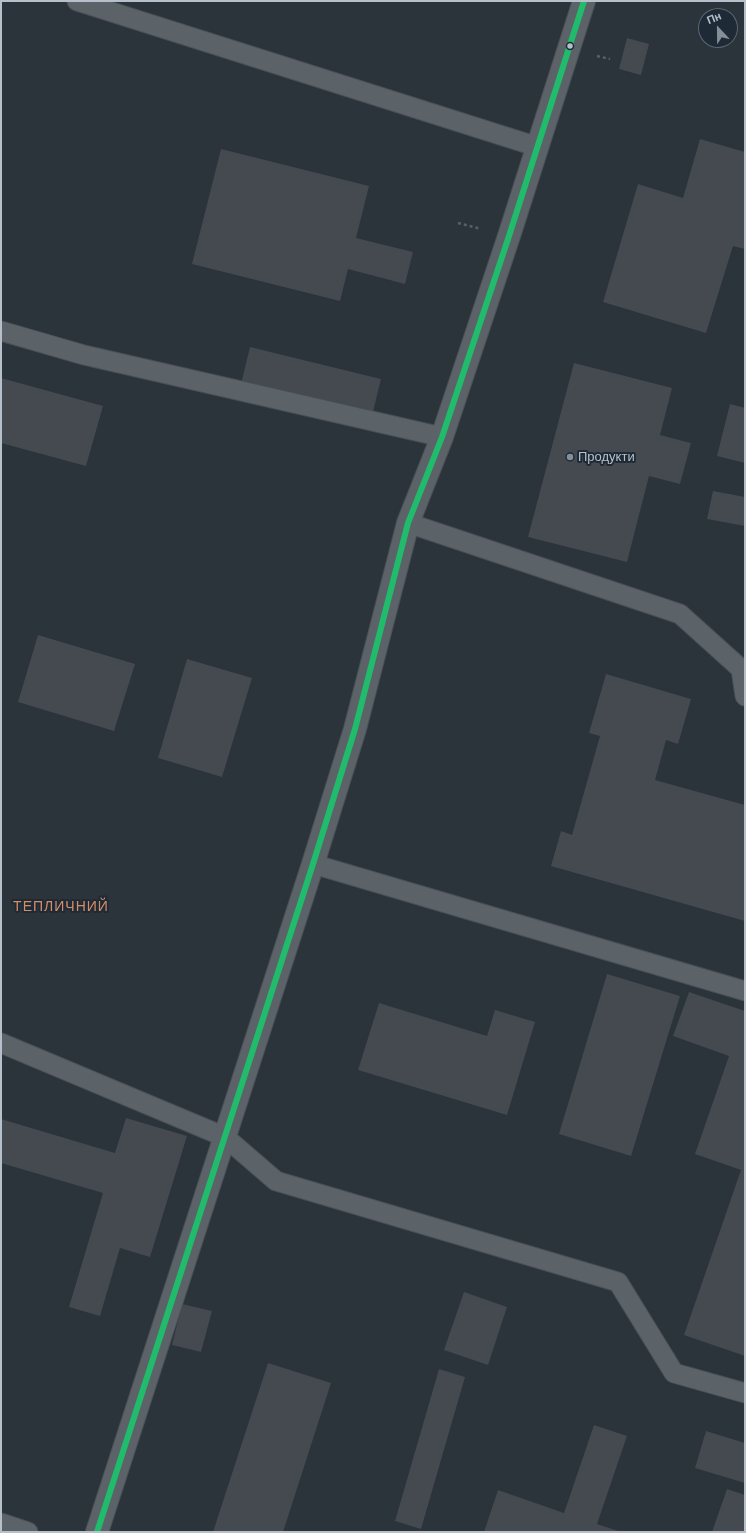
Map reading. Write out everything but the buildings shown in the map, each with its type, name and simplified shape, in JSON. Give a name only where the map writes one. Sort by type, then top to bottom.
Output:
[{"type":"street","points":[[97,1532],[313,864],[355,729],[408,523],[442,437],[538,147],[584,1]]},
{"type":"lane","points":[[77,1],[538,147]]},
{"type":"lane","points":[[1,331],[84,355],[442,437]]},
{"type":"lane","points":[[408,523],[680,614],[741,669],[745,696]]},
{"type":"lane","points":[[313,864],[745,991]]},
{"type":"lane","points":[[1,1043],[225,1137],[276,1181],[618,1282],[674,1373],[745,1393]]},
{"type":"lane","points":[[1,1523],[28,1532]]},
{"type":"transit line","points":[[97,1532],[313,864],[355,729],[408,523],[442,437],[509,236],[584,1]]},
{"type":"place","name":"Продукти","points":[[570,457]]},
{"type":"district","name":"ТЕПЛИЧНИЙ","points":[[61,906]]}]
